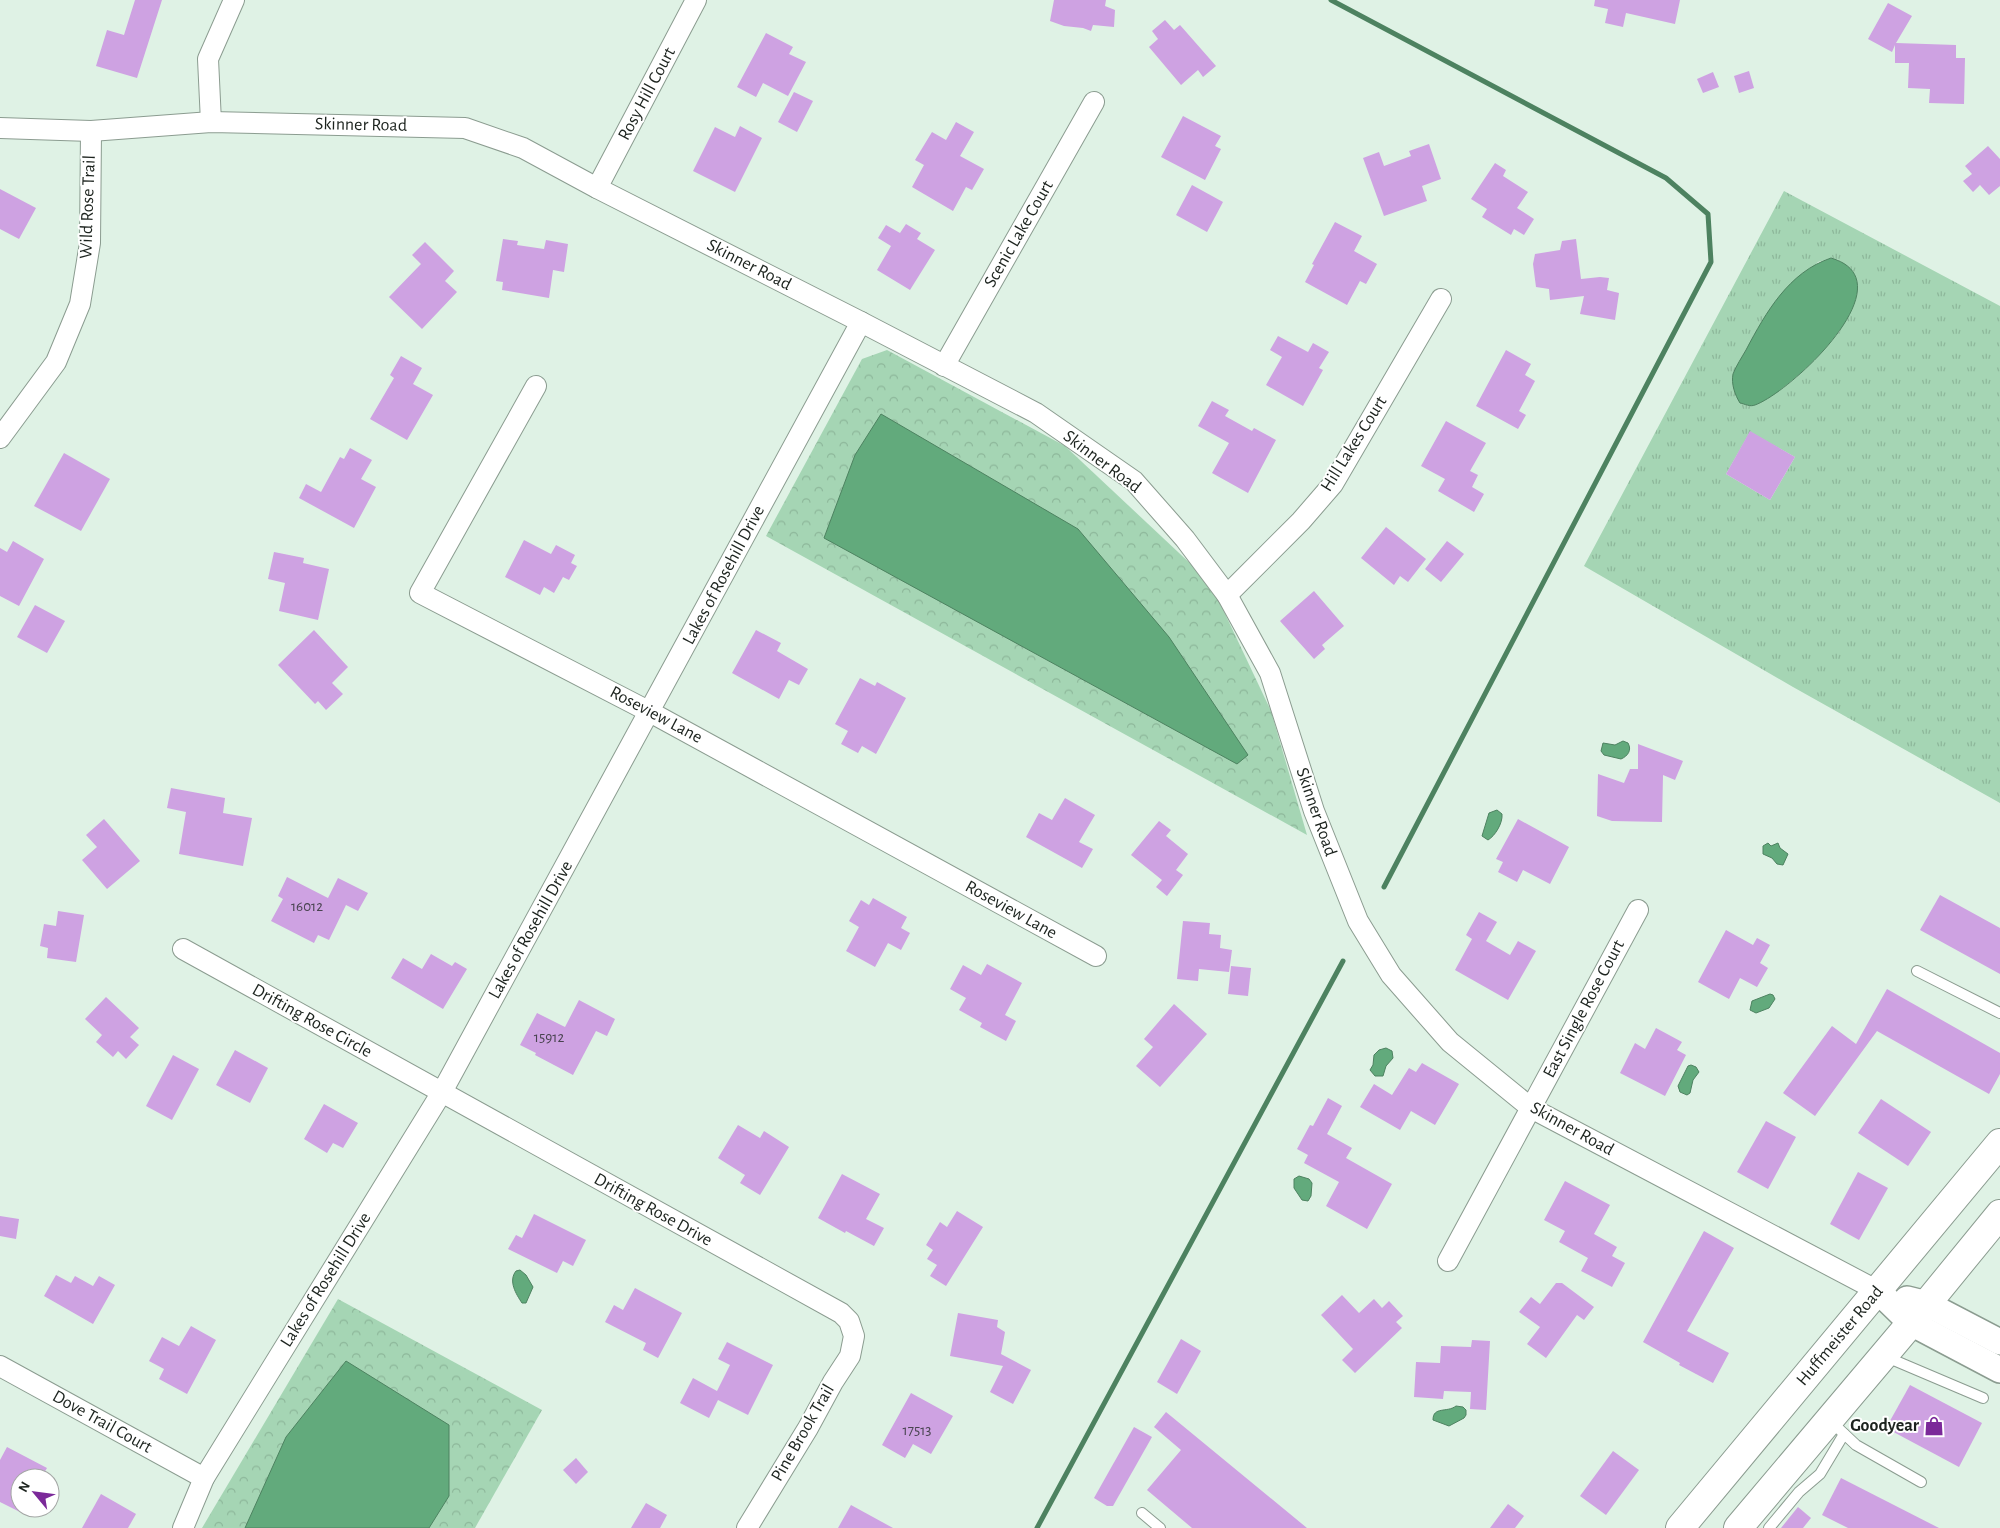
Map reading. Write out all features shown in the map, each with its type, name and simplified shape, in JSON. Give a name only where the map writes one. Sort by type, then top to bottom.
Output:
[{"type":"main road","name":"Huffmeister Road","points":[[1680,1528],[2000,1143]]},
{"type":"main road","points":[[1738,1528],[1836,1427],[1883,1356],[2000,1214]]},
{"type":"street","points":[[211,122],[208,59],[234,0]]},
{"type":"street","name":"Rosy Hill Court","points":[[597,188],[696,0]]},
{"type":"street","name":"Scenic Lake Court","points":[[944,366],[1094,102]]},
{"type":"street","name":"Skinner Road","points":[[0,128],[91,131],[211,122],[465,128],[523,148],[597,188],[1036,413],[1134,481],[1185,539],[1227,595],[1270,672],[1314,811],[1358,921],[1391,975],[1450,1042],[1531,1108],[1919,1313],[2000,1370]]},
{"type":"street","name":"Wild Rose Trail","points":[[0,438],[56,362],[80,304],[90,243],[91,131]]},
{"type":"street","name":"Hill Lakes Court","points":[[1227,595],[1301,521],[1333,484],[1441,299]]},
{"type":"street","name":"Lakes of Rosehill Drive","points":[[183,1528],[204,1478],[442,1092],[861,322]]},
{"type":"street","name":"Roseview Lane","points":[[536,386],[420,593],[650,712],[1096,956]]},
{"type":"street","name":"East Single Rose Court","points":[[1448,1260],[1638,910]]},
{"type":"street","name":"Drifting Rose Circle","points":[[183,949],[442,1092]]},
{"type":"street","name":"Drifting Rose Drive","points":[[442,1092],[841,1313],[849,1321],[854,1336]]},
{"type":"street","name":"Skinner Road","points":[[1919,1313],[2000,1342]]},
{"type":"street","name":"Pine Brook Trail","points":[[747,1528],[850,1356],[854,1336]]},
{"type":"street","name":"Dove Trail Court","points":[[0,1366],[204,1478]]},
{"type":"lane","points":[[1917,971],[2000,1013]]},
{"type":"lane","points":[[1883,1356],[1983,1398]]},
{"type":"lane","points":[[1769,1528],[1799,1492],[1820,1474],[1836,1427],[1856,1445],[1921,1482]]},
{"type":"lane","points":[[1142,1514],[1160,1528]]},
{"type":"green space","points":[[1784,191],[2000,306],[2000,803],[1793,687],[1584,566]],"holes":[[[1831,258],[1839,260],[1840,331],[1801,374],[1780,390],[1753,406],[1733,374],[1765,317],[1818,262]],[[1750,432],[1795,457],[1770,500],[1726,474]]]},
{"type":"green space","points":[[887,350],[1065,446],[1210,582],[1271,711],[1307,835],[766,536],[862,359]]},
{"type":"green space","points":[[338,1299],[542,1410],[475,1528],[202,1528]]},
{"type":"shaded area","points":[[1831,258],[1852,270],[1858,289],[1851,311],[1836,335],[1816,359],[1772,396],[1753,406],[1740,403],[1734,389],[1733,374],[1762,322],[1780,295],[1791,283],[1816,264]]},
{"type":"shaded area","points":[[881,414],[1078,529],[1169,637],[1248,755],[1237,764],[824,538],[855,455]]},
{"type":"shaded area","points":[[1623,741],[1628,743],[1629,750],[1626,756],[1621,759],[1604,755],[1601,751],[1603,743],[1615,745]]},
{"type":"shaded area","points":[[1497,810],[1502,814],[1500,825],[1488,840],[1482,836],[1489,813]]},
{"type":"shaded area","points":[[1768,843],[1771,846],[1778,843],[1780,848],[1788,854],[1783,865],[1777,864],[1772,858],[1763,854],[1763,846]]},
{"type":"shaded area","points":[[1770,994],[1775,999],[1769,1008],[1756,1013],[1750,1010],[1752,1001]]},
{"type":"shaded area","points":[[1386,1048],[1392,1051],[1393,1058],[1386,1066],[1383,1076],[1375,1076],[1370,1070],[1373,1065],[1374,1055],[1379,1050]]},
{"type":"shaded area","points":[[1688,1066],[1696,1067],[1699,1072],[1693,1080],[1690,1093],[1687,1095],[1680,1092],[1678,1086]]},
{"type":"shaded area","points":[[1299,1176],[1309,1179],[1312,1183],[1311,1196],[1308,1201],[1302,1200],[1294,1188],[1294,1179]]},
{"type":"shaded area","points":[[520,1270],[526,1275],[533,1287],[526,1303],[522,1303],[515,1292],[513,1283],[516,1271]]},
{"type":"shaded area","points":[[346,1361],[449,1425],[449,1496],[429,1528],[245,1528],[286,1437]]},
{"type":"shaded area","points":[[1456,1406],[1463,1407],[1466,1410],[1464,1418],[1449,1426],[1433,1420],[1435,1413],[1438,1411]]},
{"type":"building","points":[[135,0],[162,0],[137,78],[96,66],[107,30],[124,35]]},
{"type":"building","points":[[1054,0],[1106,0],[1105,6],[1115,10],[1114,27],[1093,25],[1091,31],[1064,26],[1050,21]]},
{"type":"building","points":[[1595,0],[1680,0],[1675,24],[1626,13],[1623,27],[1605,23],[1608,9],[1594,6]]},
{"type":"building","points":[[1888,3],[1912,16],[1896,43],[1956,45],[1956,58],[1965,58],[1964,104],[1929,103],[1930,89],[1908,88],[1909,63],[1895,63],[1895,45],[1892,52],[1868,39]]},
{"type":"building","points":[[1165,20],[1174,30],[1180,25],[1216,66],[1203,77],[1198,70],[1181,85],[1149,47],[1158,39],[1152,31]]},
{"type":"building","points":[[766,33],[793,47],[789,54],[806,62],[788,96],[763,83],[756,97],[737,87]]},
{"type":"building","points":[[1749,71],[1754,88],[1739,93],[1734,76]]},
{"type":"building","points":[[1713,72],[1719,87],[1703,93],[1697,79]]},
{"type":"building","points":[[794,92],[813,101],[797,132],[778,122]]},
{"type":"building","points":[[1183,116],[1221,136],[1215,146],[1221,149],[1205,180],[1161,157]]},
{"type":"building","points":[[956,122],[974,132],[960,156],[984,169],[972,190],[966,187],[953,211],[912,187],[924,165],[915,160],[932,132],[946,140]]},
{"type":"building","points":[[740,126],[762,138],[735,192],[693,171],[715,127],[735,137]]},
{"type":"building","points":[[1429,144],[1441,179],[1422,186],[1427,201],[1384,216],[1363,158],[1379,152],[1384,166],[1411,156],[1409,151]]},
{"type":"building","points":[[1988,146],[2000,159],[2000,186],[1989,195],[1980,185],[1973,192],[1963,181],[1972,174],[1965,166]]},
{"type":"building","points":[[1495,163],[1506,170],[1503,176],[1528,192],[1517,208],[1534,219],[1524,235],[1514,229],[1511,235],[1482,217],[1487,209],[1471,199]]},
{"type":"building","points":[[1192,185],[1223,202],[1207,232],[1176,215]]},
{"type":"building","points":[[0,189],[36,208],[19,239],[0,229]]},
{"type":"building","points":[[1335,222],[1362,236],[1354,251],[1377,264],[1366,284],[1360,281],[1347,305],[1305,282],[1314,265],[1312,264]]},
{"type":"building","points":[[906,224],[921,233],[917,239],[935,250],[910,290],[877,270],[891,246],[878,238],[886,225],[900,233]]},
{"type":"building","points":[[503,239],[518,241],[517,245],[544,249],[546,240],[568,244],[564,272],[553,270],[549,298],[502,290],[503,282],[496,281]]},
{"type":"building","points":[[1576,239],[1581,279],[1609,278],[1607,290],[1619,293],[1615,320],[1580,314],[1584,296],[1550,300],[1549,289],[1536,287],[1533,264],[1535,254],[1560,250],[1562,241]]},
{"type":"building","points":[[425,242],[454,271],[445,281],[457,292],[422,329],[389,297],[421,264],[412,255]]},
{"type":"building","points":[[1278,336],[1308,352],[1313,343],[1329,352],[1319,368],[1323,370],[1303,406],[1266,385],[1282,357],[1270,350]]},
{"type":"building","points":[[1506,350],[1531,364],[1525,375],[1535,381],[1519,411],[1526,415],[1518,429],[1476,406]]},
{"type":"building","points":[[401,356],[422,368],[413,384],[433,395],[407,440],[370,419],[394,378],[390,375]]},
{"type":"building","points":[[1212,401],[1229,410],[1225,416],[1252,431],[1254,428],[1276,440],[1248,493],[1212,473],[1229,443],[1198,426]]},
{"type":"building","points":[[1446,421],[1486,443],[1470,471],[1478,475],[1472,487],[1484,494],[1474,512],[1438,491],[1445,479],[1421,466]]},
{"type":"building","points":[[1750,431],[1795,457],[1770,500],[1726,474]]},
{"type":"building","points":[[350,448],[372,460],[361,479],[376,487],[354,528],[299,498],[306,484],[321,492],[340,457],[344,459]]},
{"type":"building","points":[[64,453],[110,479],[81,531],[34,506]]},
{"type":"building","points":[[1386,527],[1426,559],[1408,582],[1400,576],[1394,585],[1361,558]]},
{"type":"building","points":[[524,540],[551,554],[556,545],[575,555],[571,563],[577,566],[569,580],[563,577],[554,593],[544,587],[540,595],[505,577]]},
{"type":"building","points":[[13,541],[44,559],[19,606],[0,596],[0,548],[7,552]]},
{"type":"building","points":[[1447,541],[1464,554],[1441,582],[1425,569]]},
{"type":"building","points":[[274,552],[304,558],[303,563],[329,569],[318,620],[279,611],[285,583],[268,579]]},
{"type":"building","points":[[1314,591],[1344,626],[1322,645],[1325,649],[1314,659],[1280,621]]},
{"type":"building","points":[[35,605],[65,621],[47,653],[17,637]]},
{"type":"building","points":[[314,630],[348,667],[332,683],[343,694],[326,710],[318,701],[315,704],[278,665]]},
{"type":"building","points":[[756,630],[781,643],[777,651],[808,669],[799,685],[789,680],[779,699],[732,673]]},
{"type":"building","points":[[860,678],[875,686],[877,682],[906,698],[876,754],[862,746],[858,753],[841,744],[848,731],[835,724]]},
{"type":"building","points":[[1638,744],[1683,761],[1675,780],[1663,775],[1662,822],[1612,821],[1597,816],[1598,774],[1624,783],[1630,769],[1638,769]]},
{"type":"building","points":[[171,788],[225,798],[223,813],[252,818],[243,866],[179,854],[186,812],[167,808]]},
{"type":"building","points":[[1065,798],[1095,815],[1079,842],[1093,849],[1082,868],[1026,837],[1039,813],[1052,820]]},
{"type":"building","points":[[104,819],[140,861],[107,889],[82,860],[97,847],[86,835]]},
{"type":"building","points":[[1518,819],[1569,847],[1550,884],[1523,870],[1517,882],[1498,872],[1503,862],[1496,859]]},
{"type":"building","points":[[1159,821],[1171,830],[1166,836],[1188,854],[1176,870],[1183,875],[1167,896],[1156,887],[1162,880],[1131,855]]},
{"type":"building","points":[[287,877],[328,898],[338,878],[368,893],[358,911],[346,905],[329,940],[318,935],[314,943],[271,921],[283,899],[278,896]]},
{"type":"building","points":[[1940,895],[2000,928],[2000,974],[1920,930]]},
{"type":"building","points":[[873,898],[907,917],[901,928],[910,933],[901,950],[888,943],[875,967],[846,951],[859,927],[849,921],[861,900],[869,905]]},
{"type":"building","points":[[58,911],[84,915],[76,962],[47,958],[48,948],[40,946],[44,924],[56,926]]},
{"type":"building","points":[[1479,912],[1497,922],[1486,941],[1510,955],[1518,941],[1536,951],[1508,1000],[1455,970],[1472,939],[1466,935]]},
{"type":"building","points":[[1183,921],[1210,923],[1209,934],[1221,935],[1220,948],[1232,950],[1229,972],[1199,969],[1198,981],[1177,979]]},
{"type":"building","points":[[1726,930],[1753,945],[1757,938],[1770,945],[1760,963],[1768,968],[1757,987],[1740,978],[1729,999],[1698,982]]},
{"type":"building","points":[[431,954],[452,966],[455,962],[467,969],[443,1009],[391,978],[403,958],[422,969]]},
{"type":"building","points":[[987,964],[1022,983],[1005,1015],[1016,1021],[1006,1041],[980,1027],[982,1023],[959,1010],[966,998],[950,989],[963,965],[981,975]]},
{"type":"building","points":[[1231,966],[1251,968],[1248,996],[1228,994]]},
{"type":"building","points":[[1887,989],[2000,1053],[2000,1074],[1989,1094],[1877,1031],[1815,1116],[1783,1093],[1832,1026],[1856,1044]]},
{"type":"building","points":[[106,997],[139,1028],[130,1037],[139,1045],[126,1059],[118,1051],[113,1057],[96,1042],[102,1035],[85,1019]]},
{"type":"building","points":[[579,1000],[615,1019],[607,1036],[596,1031],[573,1075],[520,1045],[537,1013],[565,1027]]},
{"type":"building","points":[[1174,1004],[1207,1034],[1160,1087],[1136,1066],[1153,1047],[1144,1039]]},
{"type":"building","points":[[1656,1028],[1682,1042],[1677,1050],[1686,1055],[1665,1096],[1620,1073],[1635,1043],[1645,1049]]},
{"type":"building","points":[[235,1050],[268,1068],[250,1103],[216,1085]]},
{"type":"building","points":[[173,1055],[199,1069],[172,1120],[146,1106]]},
{"type":"building","points":[[1422,1063],[1459,1084],[1435,1125],[1411,1111],[1400,1130],[1360,1107],[1374,1084],[1392,1095],[1409,1068],[1416,1072]]},
{"type":"building","points":[[1328,1098],[1342,1106],[1327,1134],[1352,1148],[1346,1158],[1392,1184],[1367,1229],[1326,1206],[1339,1182],[1304,1163],[1308,1155],[1297,1149],[1310,1125],[1313,1126]]},
{"type":"building","points":[[1881,1099],[1931,1132],[1908,1166],[1858,1133]]},
{"type":"building","points":[[324,1104],[358,1123],[343,1148],[333,1143],[327,1153],[304,1139]]},
{"type":"building","points":[[1766,1121],[1796,1137],[1768,1189],[1737,1172]]},
{"type":"building","points":[[738,1125],[760,1138],[764,1131],[789,1147],[760,1195],[740,1183],[745,1175],[718,1158]]},
{"type":"building","points":[[1858,1172],[1888,1188],[1859,1240],[1830,1224]]},
{"type":"building","points":[[842,1174],[880,1194],[866,1219],[884,1228],[874,1246],[818,1218]]},
{"type":"building","points":[[1565,1181],[1610,1205],[1594,1234],[1617,1247],[1612,1256],[1625,1263],[1612,1287],[1581,1271],[1588,1258],[1559,1242],[1565,1231],[1544,1220]]},
{"type":"building","points":[[957,1211],[983,1227],[946,1286],[930,1276],[937,1265],[927,1259],[933,1250],[926,1245],[940,1222],[947,1227]]},
{"type":"building","points":[[534,1214],[586,1240],[573,1266],[563,1261],[557,1273],[508,1249],[516,1235],[522,1238]]},
{"type":"building","points":[[0,1216],[19,1219],[16,1239],[0,1236]]},
{"type":"building","points":[[1704,1231],[1734,1248],[1687,1331],[1729,1353],[1713,1383],[1679,1365],[1680,1363],[1643,1342]]},
{"type":"building","points":[[56,1275],[71,1283],[75,1276],[93,1286],[99,1276],[115,1285],[93,1324],[44,1296]]},
{"type":"building","points":[[1556,1283],[1562,1283],[1594,1307],[1584,1320],[1577,1315],[1546,1358],[1527,1344],[1540,1327],[1519,1312],[1531,1297],[1540,1304]]},
{"type":"building","points":[[635,1288],[682,1313],[658,1358],[643,1350],[646,1343],[605,1322],[614,1305],[623,1310]]},
{"type":"building","points":[[1342,1295],[1359,1313],[1374,1299],[1382,1308],[1389,1301],[1403,1316],[1396,1322],[1402,1328],[1355,1373],[1342,1360],[1353,1349],[1321,1315]]},
{"type":"building","points":[[958,1313],[998,1320],[997,1327],[1005,1332],[1001,1354],[1031,1370],[1013,1404],[990,1392],[1003,1366],[950,1356]]},
{"type":"building","points":[[191,1326],[216,1340],[187,1394],[159,1379],[164,1369],[149,1361],[162,1337],[179,1346]]},
{"type":"building","points":[[1181,1339],[1201,1351],[1177,1394],[1157,1382]]},
{"type":"building","points":[[1472,1340],[1490,1341],[1486,1410],[1470,1409],[1471,1392],[1444,1391],[1443,1399],[1414,1397],[1416,1362],[1440,1363],[1441,1346],[1471,1347]]},
{"type":"building","points":[[727,1342],[773,1365],[748,1415],[718,1400],[709,1418],[680,1403],[693,1378],[717,1391],[730,1365],[718,1359]]},
{"type":"building","name":"Goodyear","points":[[1910,1385],[1982,1423],[1959,1467],[1886,1428]]},
{"type":"building","points":[[911,1393],[953,1416],[931,1454],[913,1444],[905,1458],[882,1445]]},
{"type":"building","points":[[1166,1412],[1307,1528],[1192,1528],[1147,1490],[1181,1450],[1154,1427]]},
{"type":"building","points":[[1134,1427],[1152,1437],[1113,1506],[1107,1506],[1094,1498]]},
{"type":"building","points":[[7,1447],[47,1468],[10,1468],[10,1507],[0,1502],[0,1460]]},
{"type":"building","points":[[1613,1451],[1639,1470],[1606,1515],[1580,1496]]},
{"type":"building","points":[[576,1458],[588,1472],[576,1484],[563,1470]]},
{"type":"building","points":[[1841,1478],[1939,1528],[1848,1528],[1822,1515]]},
{"type":"building","points":[[101,1494],[136,1514],[128,1528],[82,1528]]},
{"type":"building","points":[[646,1503],[667,1515],[660,1528],[631,1528]]},
{"type":"building","points":[[1508,1504],[1524,1516],[1515,1528],[1490,1528]]},
{"type":"building","points":[[851,1505],[893,1528],[838,1528]]},
{"type":"building","points":[[1798,1507],[1811,1518],[1803,1528],[1781,1528]]},
{"type":"waterway","points":[[1331,0],[1666,178],[1708,214],[1711,262],[1384,887]]},
{"type":"waterway","points":[[1037,1528],[1343,961]]},
{"type":"place","name":"Goodyear","points":[[1934,1426]]}]
